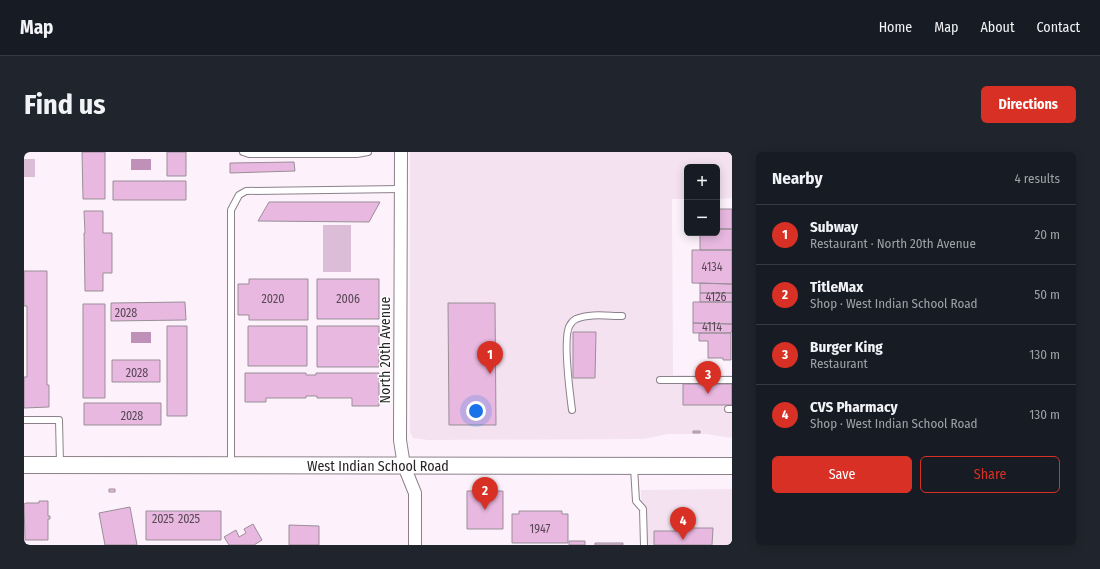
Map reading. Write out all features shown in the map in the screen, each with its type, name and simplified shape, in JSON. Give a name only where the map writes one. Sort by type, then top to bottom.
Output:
[{"type":"main road","name":"West Indian School Road","points":[[24,465],[732,466]]},
{"type":"street","name":"North 20th Avenue","points":[[401,152],[400,440],[404,466],[415,493],[415,545]]},
{"type":"lane","points":[[243,152],[249,154],[357,154],[368,152]]},
{"type":"lane","points":[[231,466],[231,210],[239,195],[246,191],[401,189]]},
{"type":"lane","points":[[572,410],[568,372],[567,332],[570,324],[575,319],[586,316],[622,316]]},
{"type":"lane","points":[[660,380],[732,380]]},
{"type":"lane","points":[[24,420],[59,420],[60,465]]},
{"type":"lane","points":[[634,465],[636,502],[643,509],[644,545]]},
{"type":"shaded area","points":[[410,152],[732,152],[732,198],[720,199],[720,164],[684,164],[684,199],[672,199],[673,375],[732,375],[732,438],[706,434],[668,434],[643,439],[428,440],[413,438],[410,432]]},
{"type":"shaded area","points":[[24,159],[35,159],[35,177],[24,177]]},
{"type":"shaded area","points":[[131,159],[151,159],[151,170],[131,170]]},
{"type":"shaded area","points":[[323,225],[351,225],[351,272],[323,272]]},
{"type":"shaded area","points":[[131,332],[151,332],[151,343],[131,343]]},
{"type":"shaded area","points":[[732,489],[732,545],[641,545],[641,490]]},
{"type":"building","points":[[82,152],[105,152],[105,199],[83,199]]},
{"type":"building","points":[[167,152],[186,152],[186,176],[167,176]]},
{"type":"building","points":[[294,162],[295,171],[230,173],[230,163]]},
{"type":"building","points":[[113,181],[186,181],[186,200],[113,200]]},
{"type":"building","points":[[269,202],[380,202],[369,222],[258,221]]},
{"type":"building","points":[[720,209],[732,209],[732,229],[720,229]]},
{"type":"building","points":[[84,211],[103,211],[103,233],[112,233],[112,273],[103,273],[103,291],[85,291]]},
{"type":"building","points":[[720,229],[732,229],[732,250],[700,250],[700,236],[720,236]]},
{"type":"building","points":[[692,250],[732,250],[732,284],[692,283]]},
{"type":"building","points":[[24,271],[47,271],[47,385],[49,385],[49,407],[24,408],[24,377],[27,377],[27,306],[24,306]]},
{"type":"building","points":[[249,279],[308,279],[308,320],[249,320],[249,315],[238,315],[238,284],[249,284]]},
{"type":"building","points":[[317,279],[379,279],[379,319],[317,319]]},
{"type":"building","points":[[700,283],[732,284],[732,293],[700,293]]},
{"type":"building","points":[[700,293],[732,293],[732,302],[700,302]]},
{"type":"building","points":[[185,302],[186,320],[111,321],[111,303]]},
{"type":"building","points":[[693,302],[732,302],[732,324],[693,323]]},
{"type":"building","points":[[448,303],[495,303],[496,425],[449,425]]},
{"type":"building","points":[[83,304],[105,304],[105,398],[83,398]]},
{"type":"building","points":[[693,323],[732,324],[732,330],[731,333],[693,333]]},
{"type":"building","points":[[167,326],[187,326],[187,416],[167,416]]},
{"type":"building","points":[[248,326],[307,326],[307,366],[248,366]]},
{"type":"building","points":[[317,326],[379,326],[379,367],[317,367]]},
{"type":"building","points":[[573,332],[596,332],[595,378],[573,378]]},
{"type":"building","points":[[699,333],[731,333],[731,360],[723,360],[723,358],[708,358],[708,341],[699,341]]},
{"type":"building","points":[[112,360],[160,360],[160,382],[112,382]]},
{"type":"building","points":[[245,373],[306,373],[306,375],[316,375],[316,373],[379,373],[379,406],[352,406],[352,398],[317,398],[317,396],[306,396],[306,398],[266,398],[266,402],[245,402]]},
{"type":"building","points":[[683,384],[732,384],[732,405],[683,405]]},
{"type":"building","points":[[84,403],[161,403],[161,425],[84,425]]},
{"type":"building","points":[[693,431],[700,431],[700,433],[693,433]]},
{"type":"building","points":[[109,489],[115,489],[115,492],[109,492]]},
{"type":"building","points":[[467,491],[503,491],[503,529],[467,529]]},
{"type":"building","points":[[39,501],[48,501],[48,516],[50,516],[50,519],[48,519],[48,540],[25,540],[24,504],[39,503]]},
{"type":"building","points":[[130,507],[137,545],[105,545],[99,513]]},
{"type":"building","points":[[146,511],[221,511],[221,540],[146,540]]},
{"type":"building","points":[[519,511],[562,511],[562,514],[568,514],[568,543],[512,543],[512,514],[519,514]]},
{"type":"building","points":[[253,524],[262,540],[254,545],[229,545],[224,537],[236,530],[239,537],[246,533],[244,529]]},
{"type":"building","points":[[289,525],[319,526],[319,545],[289,545]]},
{"type":"building","points":[[681,528],[713,528],[712,545],[654,545],[654,531],[681,531]]},
{"type":"building","points":[[569,541],[585,541],[585,545],[569,545]]},
{"type":"building","points":[[595,543],[623,543],[623,545],[595,545]]},
{"type":"place","name":"Subway","points":[[490,374]]},
{"type":"place","name":"Burger King","points":[[708,394]]},
{"type":"place","name":"TitleMax","points":[[485,510]]},
{"type":"place","name":"CVS Pharmacy","points":[[683,540]]}]
